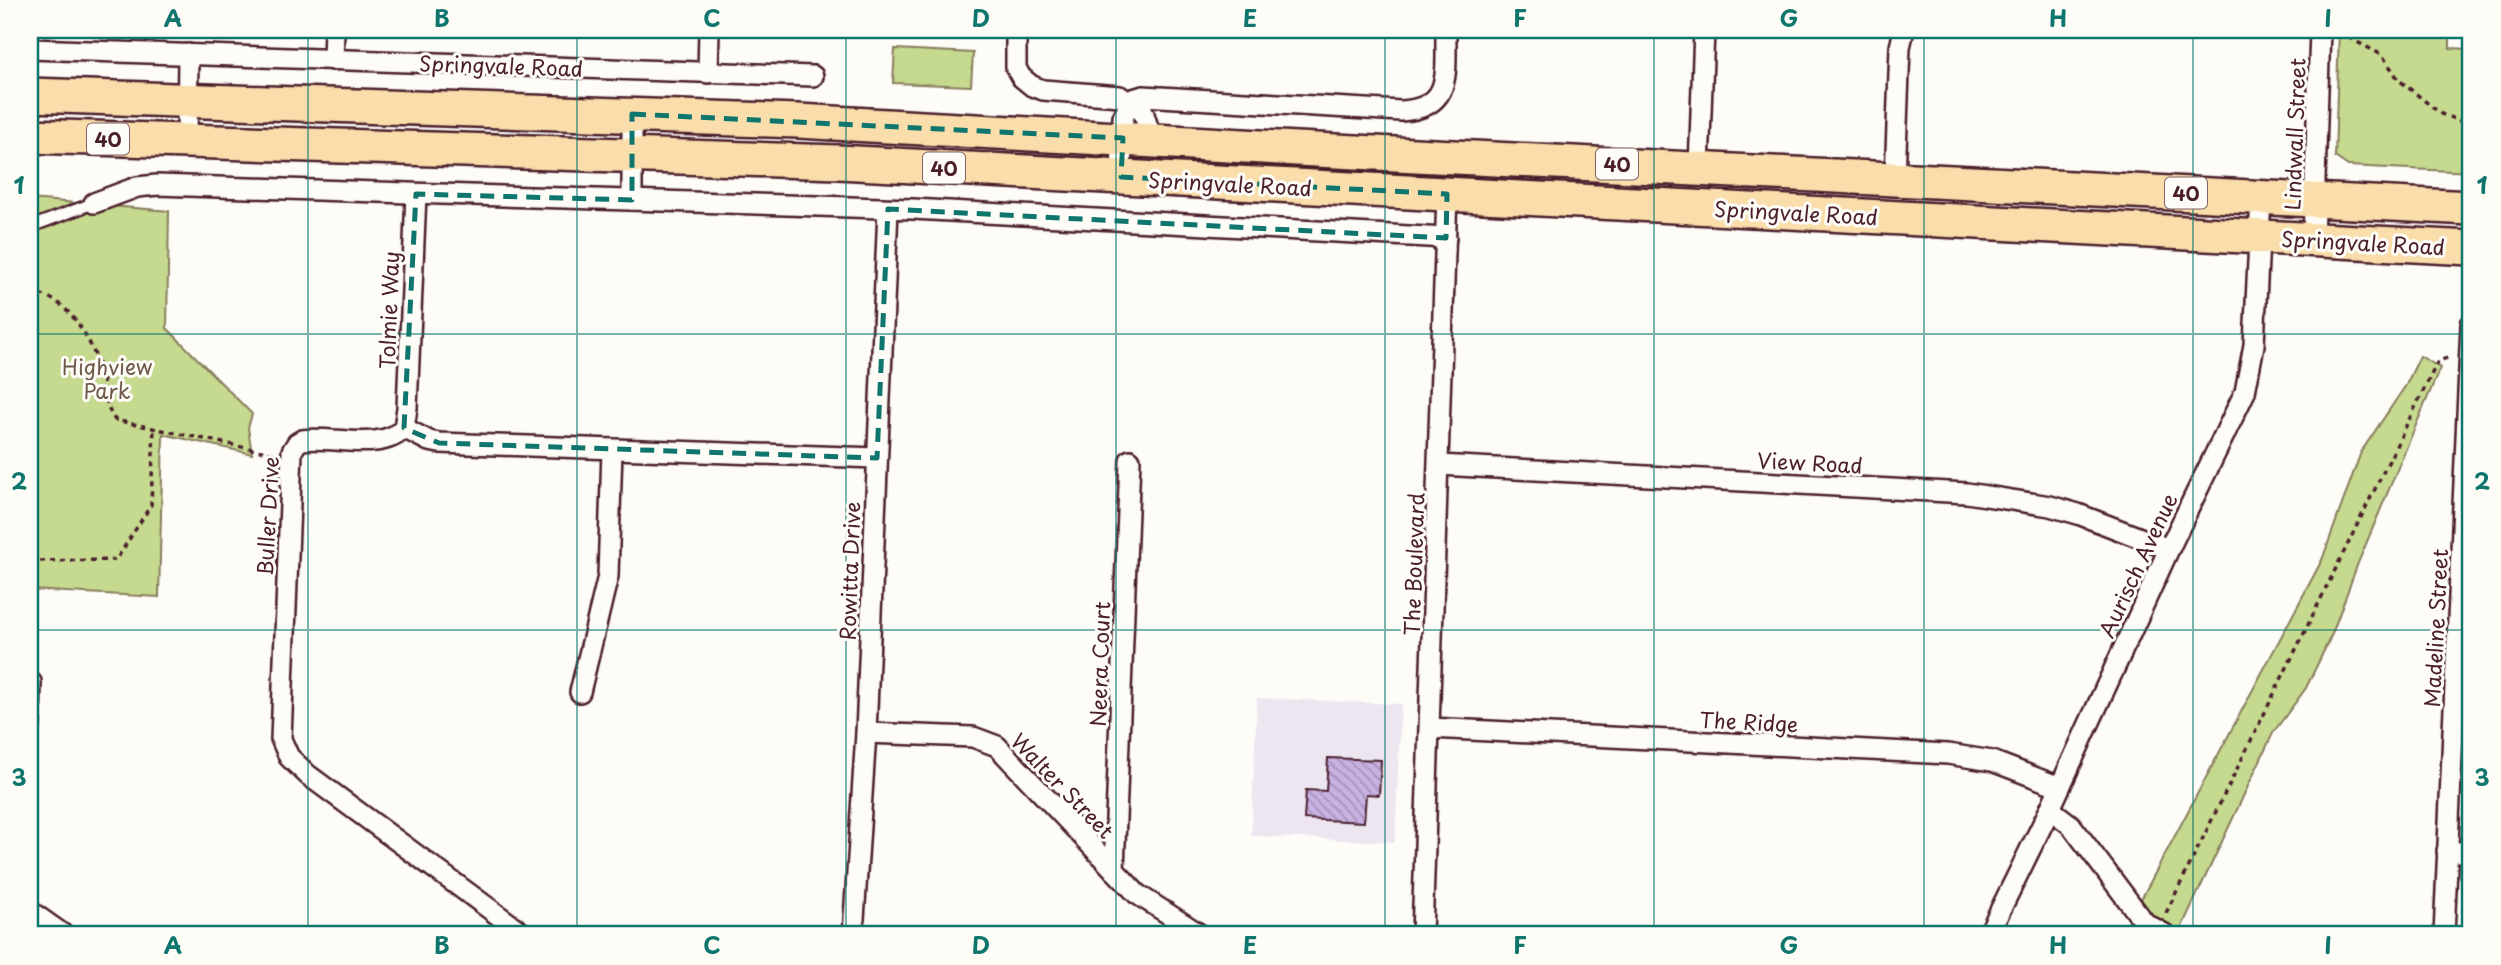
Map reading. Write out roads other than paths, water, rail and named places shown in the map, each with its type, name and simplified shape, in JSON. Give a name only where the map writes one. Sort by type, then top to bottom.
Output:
[{"type":"highway","name":"Springvale Road","points":[[30,95],[632,114],[2471,208]]},
{"type":"highway","name":"Springvale Road","points":[[30,136],[838,162],[2471,248]]},
{"type":"street","points":[[333,60],[334,30]]},
{"type":"street","points":[[708,73],[709,30]]},
{"type":"street","points":[[1016,30],[1015,62],[1021,76],[1032,86],[1043,90],[1108,94],[1120,96],[1128,103],[1143,96],[1401,111],[1419,109],[1437,98],[1444,83],[1446,30]]},
{"type":"street","points":[[1699,168],[1704,30]]},
{"type":"street","points":[[1895,178],[1900,47],[1904,30]]},
{"type":"street","name":"Lindwall Street","points":[[2313,240],[2319,30]]},
{"type":"street","name":"Springvale Road","points":[[30,49],[813,76]]},
{"type":"street","points":[[187,141],[188,54]]},
{"type":"street","name":"Springvale Road","points":[[1121,177],[1137,139],[1143,111],[1128,103],[1124,117],[1137,139]]},
{"type":"street","points":[[632,114],[632,200]]},
{"type":"street","name":"Springvale Road","points":[[94,203],[137,187],[157,185],[888,209],[1446,238]]},
{"type":"street","name":"Tolmie Way","points":[[404,428],[416,194]]},
{"type":"street","name":"The Boulevard","points":[[1422,935],[1447,194]]},
{"type":"street","name":"Aurisch Avenue","points":[[1989,935],[2169,549],[2239,406],[2249,378],[2254,345],[2261,197]]},
{"type":"street","name":"Rowitta Drive","points":[[853,935],[866,733],[888,209]]},
{"type":"street","name":"Madeline Street","points":[[2444,935],[2467,546],[2471,324]]},
{"type":"street","points":[[404,428],[429,441],[439,443],[877,458]]},
{"type":"street","name":"Buller Drive","points":[[404,428],[394,436],[379,441],[302,440],[294,447],[291,457],[280,728],[284,747],[289,757],[308,775],[525,935]]},
{"type":"street","points":[[580,692],[608,576],[612,450]]},
{"type":"street","name":"Neera Court","points":[[1114,870],[1130,460]]},
{"type":"street","name":"View Road","points":[[1439,465],[1967,493],[2039,504],[2078,514],[2169,549]]},
{"type":"street","points":[[30,725],[31,682]]},
{"type":"street","name":"The Ridge","points":[[1430,727],[1948,754],[1992,761],[2060,787]]},
{"type":"street","name":"Walter Street","points":[[866,733],[973,737],[998,746],[1137,894],[1201,935]]},
{"type":"street","points":[[2050,809],[2076,830],[2146,923],[2165,926]]},
{"type":"street","points":[[2447,851],[2471,853]]},
{"type":"street","points":[[30,911],[64,935]]},
{"type":"lane","points":[[30,227],[94,203]]},
{"type":"park label","name":"Highview Park","points":[[107,378]]}]
